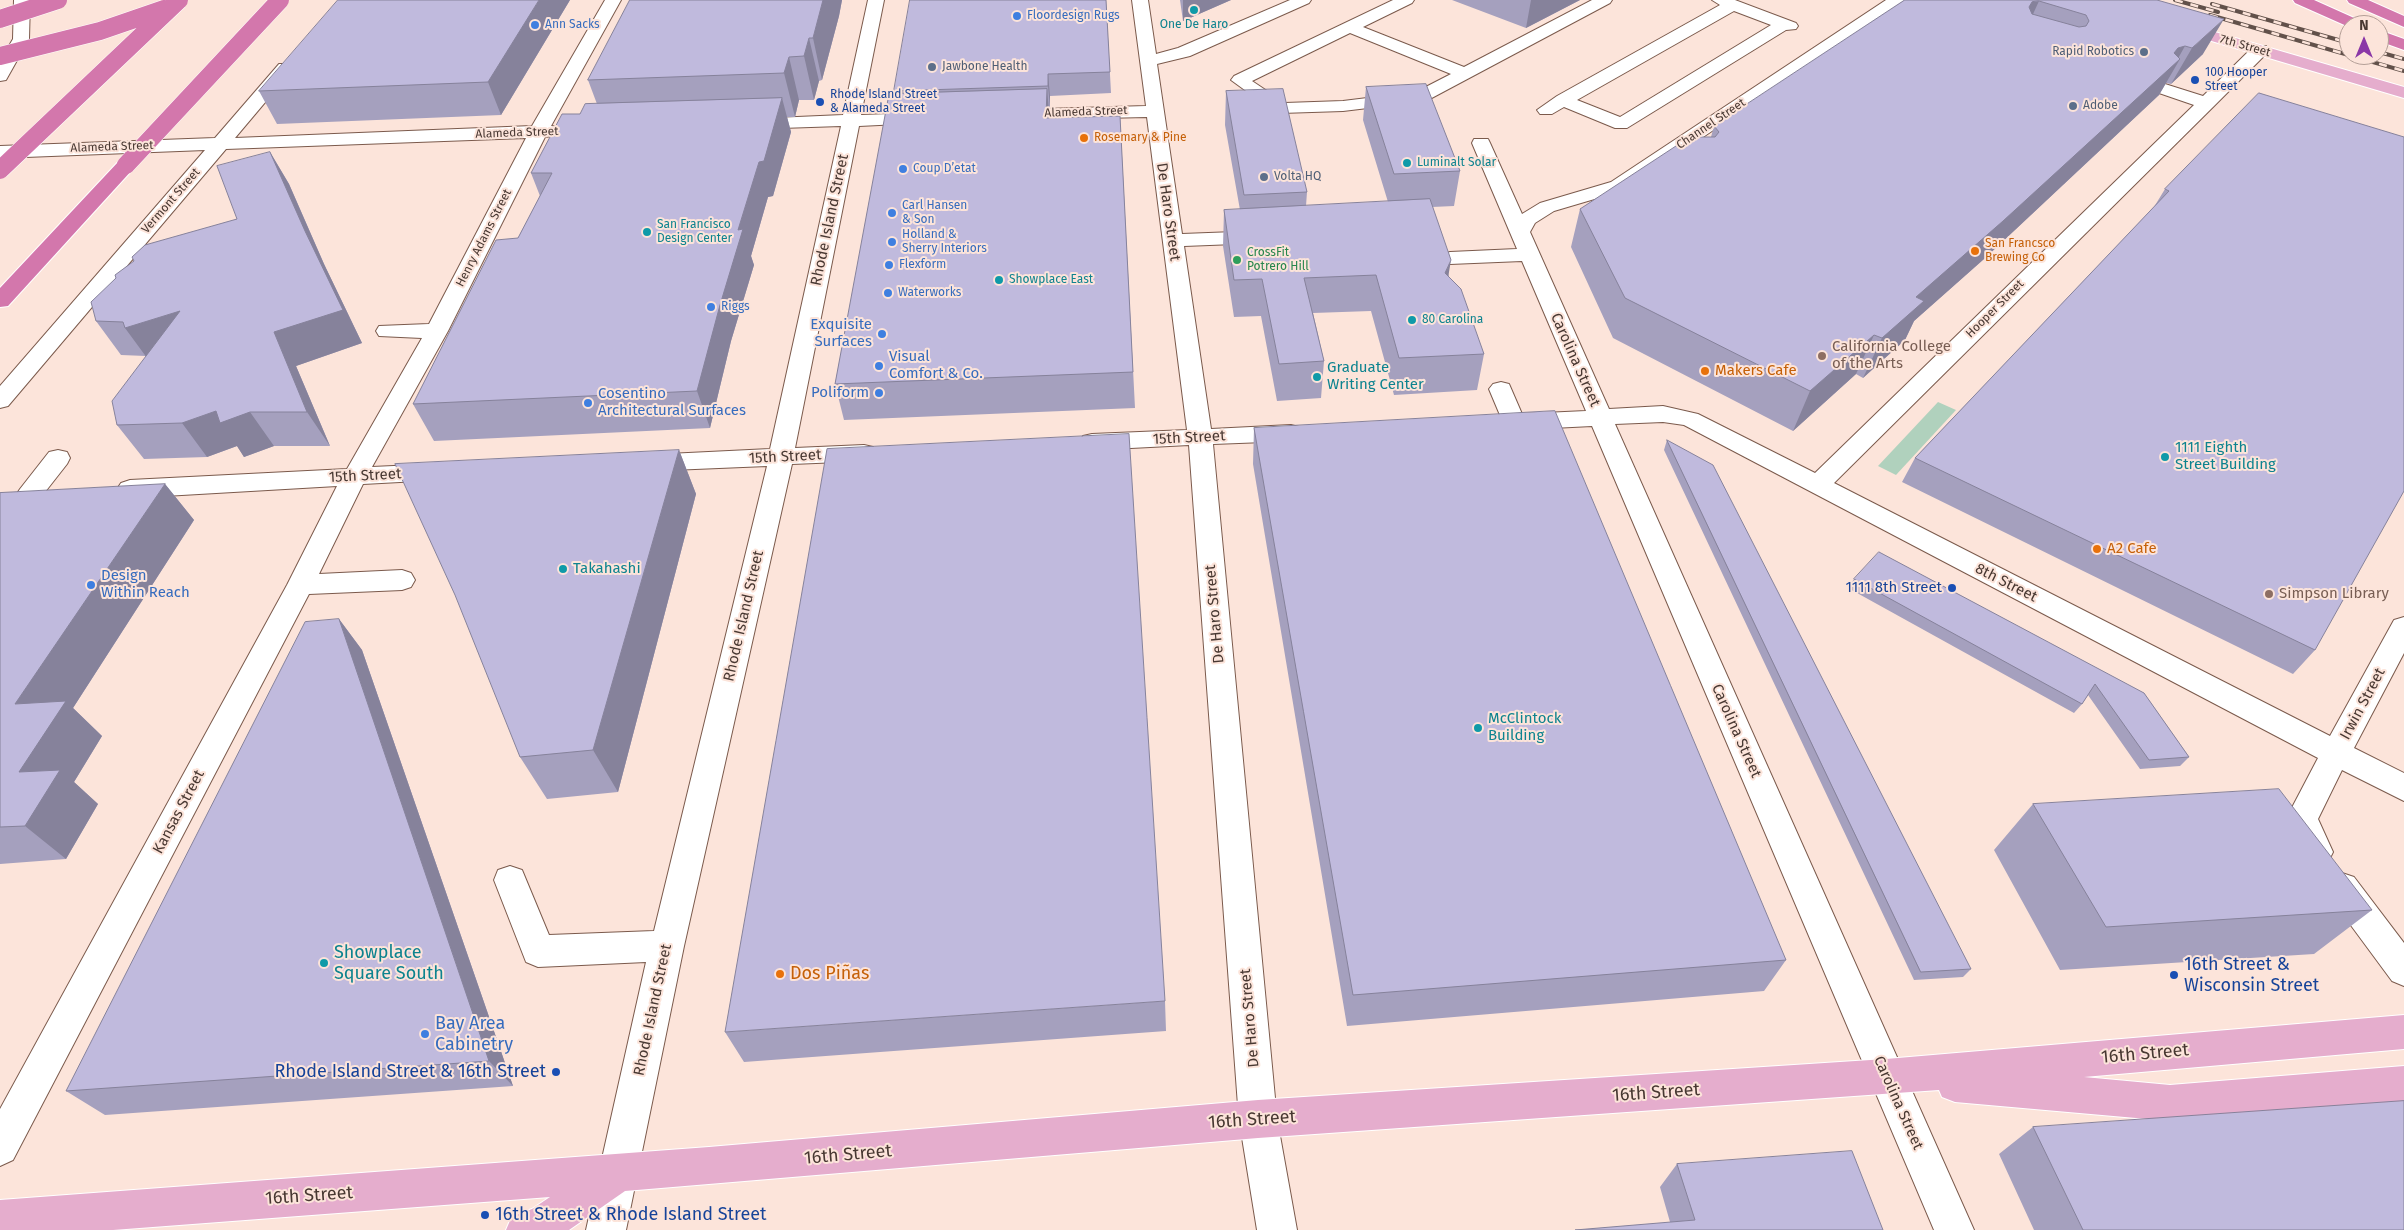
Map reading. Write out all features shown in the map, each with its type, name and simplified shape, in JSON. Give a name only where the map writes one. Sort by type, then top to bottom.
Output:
[{"type":"highway","points":[[0,18],[58,0]]},
{"type":"highway","points":[[0,170],[179,0]]},
{"type":"highway","points":[[0,56],[100,31],[186,0]]},
{"type":"highway","points":[[0,301],[280,0]]},
{"type":"highway","points":[[2301,0],[2339,17]]},
{"type":"highway","points":[[2355,0],[2404,22]]},
{"type":"highway","points":[[2389,39],[2404,45]]},
{"type":"main road","name":"7th Street","points":[[2162,22],[2404,93]]},
{"type":"main road","name":"16th Street","points":[[0,1219],[618,1173],[1258,1120],[1886,1077],[2404,1032]]},
{"type":"main road","name":"16th Street","points":[[1886,1077],[2170,1103],[2404,1084]]},
{"type":"main road","name":"16th Street","points":[[526,1230],[541,1226],[618,1173]]},
{"type":"street","points":[[0,76],[21,39],[22,0]]},
{"type":"street","name":"Henry Adams Street","points":[[355,476],[437,331],[538,132],[613,0]]},
{"type":"street","name":"Rhode Island Street","points":[[606,1230],[667,946],[781,457],[876,0]]},
{"type":"street","name":"De Haro Street","points":[[1140,0],[1200,437],[1258,1120],[1277,1230]]},
{"type":"street","points":[[1148,61],[1184,52],[1303,0]]},
{"type":"street","points":[[1406,0],[1240,80],[1281,108],[1343,106],[1420,97],[1604,0]]},
{"type":"street","name":"Channel Street","points":[[1524,244],[1528,219],[1547,207],[1618,186],[1897,0]]},
{"type":"street","points":[[1546,110],[1726,2],[1787,25],[1621,124],[1564,100]]},
{"type":"street","points":[[1349,27],[1465,73]]},
{"type":"street","name":"Hooper Street","points":[[1817,485],[2260,50]]},
{"type":"street","name":"Vermont Street","points":[[0,401],[298,53]]},
{"type":"street","points":[[2166,89],[2206,102]]},
{"type":"street","name":"Alameda Street","points":[[990,115],[1154,111]]},
{"type":"street","points":[[738,125],[940,117]]},
{"type":"street","name":"Alameda Street","points":[[0,152],[572,131]]},
{"type":"street","name":"Carolina Street","points":[[1481,143],[1954,1230]]},
{"type":"street","points":[[1663,156],[1683,164]]},
{"type":"street","points":[[1173,240],[1278,236]]},
{"type":"street","points":[[1450,258],[1524,244]]},
{"type":"street","points":[[121,259],[155,252]]},
{"type":"street","points":[[387,331],[437,331]]},
{"type":"street","points":[[1501,389],[1503,423],[1600,418]]},
{"type":"street","name":"8th Street","points":[[1600,418],[1678,415],[1690,419],[2404,788]]},
{"type":"street","name":"15th Street","points":[[1066,444],[1315,432]]},
{"type":"street","name":"15th Street","points":[[623,464],[887,452]]},
{"type":"street","points":[[58,458],[19,495],[58,493]]},
{"type":"street","name":"15th Street","points":[[106,490],[457,471]]},
{"type":"street","name":"Kansas Street","points":[[0,1148],[300,585],[355,476]]},
{"type":"street","points":[[300,585],[402,580]]},
{"type":"street","name":"Irwin Street","points":[[2404,627],[2314,792],[2302,819],[2313,847],[2404,970]]},
{"type":"street","points":[[510,880],[538,951],[667,946]]},
{"type":"green space","points":[[1938,402],[1956,410],[1896,475],[1878,466]]},
{"type":"building","points":[[338,0],[539,0],[488,82],[259,91]]},
{"type":"building","points":[[630,0],[823,0],[813,38],[809,38],[804,56],[789,57],[784,73],[588,80]]},
{"type":"building","points":[[910,0],[1106,0],[1110,72],[1048,74],[1048,86],[894,91]]},
{"type":"building","points":[[1905,0],[2157,0],[2224,19],[2192,48],[2185,46],[2178,48],[2174,53],[2180,59],[2003,221],[1916,297],[1924,301],[1882,338],[1874,335],[1810,391],[1625,298],[1580,209],[1679,144],[1684,146],[1698,137],[1715,137],[1719,132],[1714,126]],"holes":[[[2039,1],[2086,15],[2089,21],[2086,26],[2079,27],[2032,14],[2029,7],[2032,2]]]},
{"type":"building","points":[[1426,84],[1460,171],[1394,174],[1366,87]]},
{"type":"building","name":"Showplace East","points":[[1047,89],[1046,118],[1120,116],[1133,372],[835,384],[889,94]]},
{"type":"building","points":[[1283,89],[1307,192],[1244,195],[1226,91]]},
{"type":"building","name":"1111 Eighth Street Building","points":[[2259,93],[2404,137],[2404,491],[2315,650],[1915,458],[2169,191],[2165,189]]},
{"type":"building","points":[[782,98],[764,161],[759,162],[738,230],[743,229],[697,391],[413,404],[496,240],[518,238],[552,173],[531,173],[562,114],[580,114],[585,104]]},
{"type":"building","points":[[270,152],[343,310],[274,332],[307,412],[250,412],[220,423],[216,411],[182,423],[117,425],[112,401],[180,311],[125,328],[123,322],[96,321],[91,302],[116,278],[115,275],[134,261],[132,257],[145,245],[237,219],[217,166]]},
{"type":"building","points":[[1430,199],[1451,260],[1445,273],[1461,289],[1484,354],[1399,358],[1376,275],[1304,278],[1324,361],[1279,364],[1262,279],[1234,280],[1224,210]]},
{"type":"building","name":"McClintock Building","points":[[1555,411],[1786,960],[1353,995],[1254,428]]},
{"type":"building","points":[[1129,434],[1165,1001],[725,1032],[827,449]]},
{"type":"building","points":[[1667,440],[1713,465],[1971,969],[1921,972]]},
{"type":"building","points":[[679,450],[593,750],[520,757],[455,595],[395,464]]},
{"type":"building","points":[[165,484],[15,704],[66,701],[19,772],[60,770],[25,826],[0,827],[0,493]]},
{"type":"building","points":[[1879,552],[2144,693],[2189,757],[2149,760],[2095,684],[2082,704],[1854,579]]},
{"type":"building","name":"Showplace Square South","points":[[339,619],[489,1061],[66,1091],[305,622]]},
{"type":"building","points":[[2279,789],[2372,910],[2106,927],[2033,804]]},
{"type":"building","points":[[2404,1101],[2404,1230],[2083,1230],[2033,1127]]},
{"type":"building","points":[[1852,1151],[1883,1230],[1575,1230],[1695,1220],[1677,1164]]},
{"type":"railway","points":[[2175,0],[2218,12]]},
{"type":"railway","points":[[2212,4],[2339,40]]},
{"type":"railway","points":[[2210,15],[2404,71]]},
{"type":"railway","points":[[2389,55],[2404,59]]},
{"type":"place","name":"One De Haro","points":[[1194,10]]},
{"type":"place","name":"Floordesign Rugs","points":[[1017,16]]},
{"type":"place","name":"Ann Sacks","points":[[535,25]]},
{"type":"place","name":"Rapid Robotics","points":[[2144,52]]},
{"type":"place","name":"Jawbone Health","points":[[932,67]]},
{"type":"place","name":"100 Hooper Street","points":[[2195,80]]},
{"type":"place","name":"Rhode Island Street & Alameda Street","points":[[820,102]]},
{"type":"place","name":"Adobe","points":[[2073,106]]},
{"type":"place","name":"Rosemary & Pine","points":[[1084,138]]},
{"type":"place","name":"Luminalt Solar","points":[[1407,163]]},
{"type":"place","name":"Coup D’etat","points":[[903,169]]},
{"type":"place","name":"Volta HQ","points":[[1264,177]]},
{"type":"place","name":"Carl Hansen & Son","points":[[892,213]]},
{"type":"place","name":"San Francisco Design Center","points":[[647,232]]},
{"type":"place","name":"Holland & Sherry Interiors","points":[[892,242]]},
{"type":"place","name":"San Francsco Brewing Co","points":[[1975,251]]},
{"type":"place","name":"CrossFit Potrero Hill","points":[[1237,260]]},
{"type":"place","name":"Flexform","points":[[889,265]]},
{"type":"place","name":"Showplace East","points":[[999,280]]},
{"type":"place","name":"Waterworks","points":[[888,293]]},
{"type":"place","name":"Riggs","points":[[711,307]]},
{"type":"place","name":"80 Carolina","points":[[1412,320]]},
{"type":"place","name":"Exquisite Surfaces","points":[[882,334]]},
{"type":"place","name":"California College of the Arts","points":[[1822,356]]},
{"type":"place","name":"Visual Comfort & Co.","points":[[879,366]]},
{"type":"place","name":"Makers Cafe","points":[[1705,371]]},
{"type":"place","name":"Graduate Writing Center","points":[[1317,377]]},
{"type":"place","name":"Poliform","points":[[879,393]]},
{"type":"place","name":"Cosentino Architectural Surfaces","points":[[588,403]]},
{"type":"place","name":"1111 Eighth Street Building","points":[[2165,457]]},
{"type":"place","name":"A2 Cafe","points":[[2097,549]]},
{"type":"place","name":"Takahashi","points":[[563,569]]},
{"type":"place","name":"Design Within Reach","points":[[91,585]]},
{"type":"place","name":"1111 8th Street","points":[[1952,588]]},
{"type":"place","name":"Simpson Library","points":[[2269,594]]},
{"type":"place","name":"McClintock Building","points":[[1478,728]]},
{"type":"place","name":"Showplace Square South","points":[[324,963]]},
{"type":"place","name":"Dos Piñas","points":[[780,974]]},
{"type":"place","name":"16th Street & Wisconsin Street","points":[[2174,975]]},
{"type":"place","name":"Bay Area Cabinetry","points":[[425,1034]]},
{"type":"place","name":"Rhode Island Street & 16th Street","points":[[556,1072]]},
{"type":"place","name":"16th Street & Rhode Island Street","points":[[485,1215]]}]
